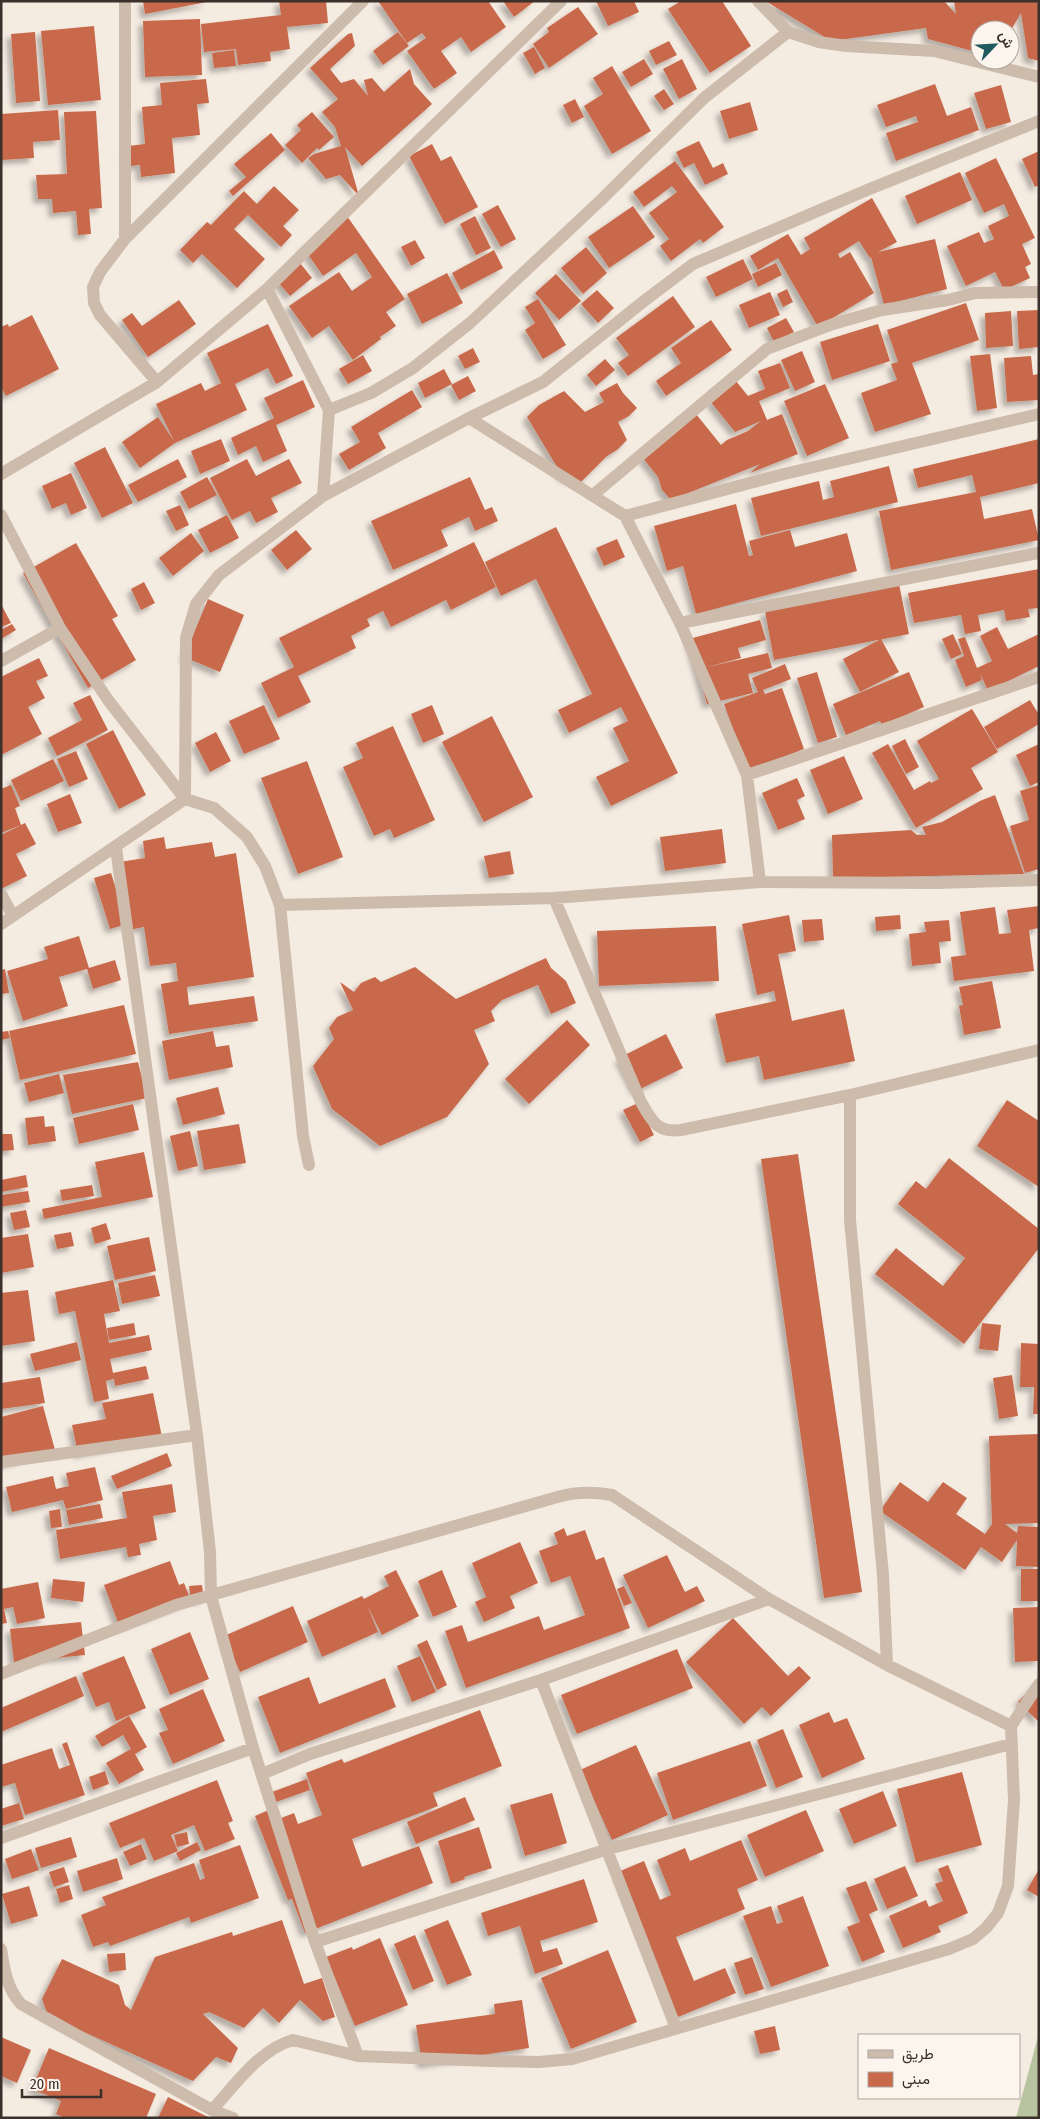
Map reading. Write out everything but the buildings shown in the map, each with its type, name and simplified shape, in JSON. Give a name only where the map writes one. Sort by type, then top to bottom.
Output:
[{"type":"street","points":[[125,1],[125,239]]},
{"type":"street","points":[[1,474],[157,382],[267,289],[561,1]]},
{"type":"street","points":[[157,382],[100,315],[94,303],[93,287],[100,272],[125,239],[361,2]]},
{"type":"street","points":[[760,2],[788,32],[819,42],[846,46],[934,51],[1039,77]]},
{"type":"street","points":[[329,410],[371,393],[414,368],[470,323],[704,98],[788,32]]},
{"type":"street","points":[[185,799],[186,638],[196,604],[219,575],[323,496],[469,418],[543,382],[693,264],[1039,120]]},
{"type":"street","points":[[267,289],[329,410],[323,496]]},
{"type":"street","points":[[593,495],[767,349],[833,324],[882,310],[948,300],[975,293],[1039,292]]},
{"type":"street","points":[[625,516],[794,471],[1039,414]]},
{"type":"street","points":[[469,418],[625,516],[680,623],[747,775],[760,882]]},
{"type":"street","points":[[1,515],[60,628],[108,700],[185,799],[214,808],[246,837],[265,866],[280,905],[303,1136],[309,1165]]},
{"type":"street","points":[[680,623],[1038,553]]},
{"type":"street","points":[[1,661],[60,628]]},
{"type":"street","points":[[747,775],[1039,676]]},
{"type":"street","points":[[1,924],[116,848],[185,799]]},
{"type":"street","points":[[116,848],[197,1436],[210,1552],[211,1596],[253,1748],[315,1942],[358,2056]]},
{"type":"street","points":[[280,905],[554,898],[760,882],[937,883],[1039,880]]},
{"type":"street","points":[[1,894],[13,916]]},
{"type":"street","points":[[554,898],[641,1102],[650,1118],[666,1131],[681,1130],[850,1095],[1039,1050]]},
{"type":"street","points":[[850,1095],[850,1220],[883,1575],[887,1665]]},
{"type":"street","points":[[1,1462],[197,1436]]},
{"type":"street","points":[[1,1674],[176,1605],[523,1506],[584,1491],[612,1495],[770,1599],[887,1665],[1010,1726]]},
{"type":"street","points":[[262,1774],[310,1754],[541,1680],[770,1599]]},
{"type":"street","points":[[541,1680],[676,2028]]},
{"type":"street","points":[[212,2110],[254,2065],[283,2043],[293,2040],[358,2056],[539,2062],[572,2059],[949,1949],[974,1939],[986,1928],[998,1912],[1008,1886],[1014,1800],[1010,1726],[1039,1684]]},
{"type":"street","points":[[315,1942],[608,1849],[1011,1744]]},
{"type":"street","points":[[1,1838],[253,1748]]},
{"type":"street","points":[[1,1949],[12,1991],[22,2004],[212,2110],[234,2118]]},
{"type":"green space","points":[[1039,2033],[1039,2118],[1016,2118]]}]
